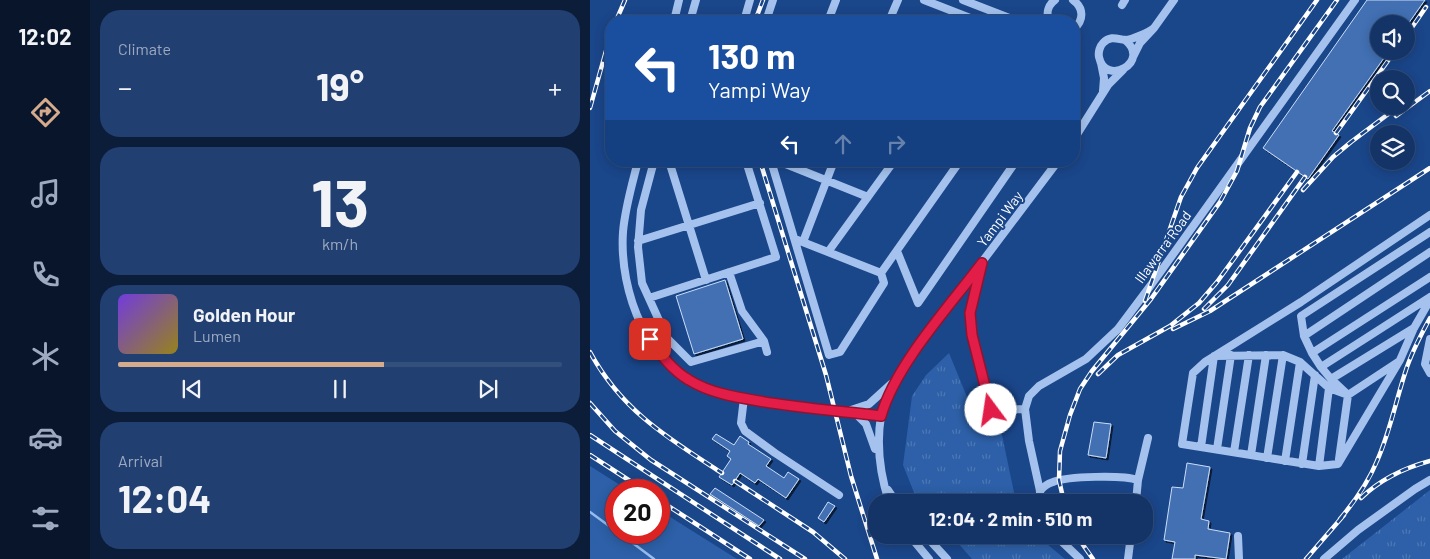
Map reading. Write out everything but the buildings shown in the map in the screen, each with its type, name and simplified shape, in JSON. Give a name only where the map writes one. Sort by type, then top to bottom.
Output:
[{"type":"street","points":[[675,15],[679,0]]},
{"type":"street","points":[[692,15],[696,0]]},
{"type":"street","points":[[746,15],[750,0]]},
{"type":"street","points":[[768,15],[773,0]]},
{"type":"street","points":[[830,15],[836,0]]},
{"type":"street","points":[[892,15],[898,0]]},
{"type":"street","points":[[924,0],[963,15]]},
{"type":"street","points":[[963,0],[1002,15]]},
{"type":"street","points":[[1047,15],[1047,11],[1055,0]]},
{"type":"street","points":[[1074,0],[1081,9],[1080,20]]},
{"type":"street","points":[[1080,131],[1108,85],[1132,60],[1140,43],[1154,28],[1174,0]]},
{"type":"street","name":"Illawarra Road","points":[[1025,409],[1029,396],[1038,386],[1086,359],[1118,328],[1151,285],[1355,0]]},
{"type":"street","points":[[1102,96],[1104,78],[1099,51],[1105,41],[1114,37],[1125,40],[1145,34],[1154,28]]},
{"type":"street","points":[[1125,40],[1132,48],[1132,60]]},
{"type":"street","points":[[1100,59],[1104,66],[1110,70],[1118,71],[1125,68]]},
{"type":"street","points":[[637,167],[625,214],[623,246],[629,288],[640,320],[658,352],[667,362],[682,376],[708,389],[744,398],[801,408],[881,416]]},
{"type":"street","points":[[652,167],[641,210],[638,241],[642,283],[667,338],[691,362],[764,341]]},
{"type":"street","points":[[671,167],[706,280]]},
{"type":"street","points":[[649,298],[776,257],[748,167]]},
{"type":"street","points":[[773,167],[799,240],[829,355],[840,352],[884,283],[881,273]]},
{"type":"street","points":[[793,167],[868,197]]},
{"type":"street","points":[[799,240],[832,167]]},
{"type":"street","points":[[828,252],[890,167]]},
{"type":"street","points":[[881,273],[956,167]]},
{"type":"street","points":[[897,251],[918,303],[1012,167]]},
{"type":"street","name":"Yampi Way","points":[[879,462],[878,443],[881,416],[890,392],[900,375],[918,347],[1054,167]]},
{"type":"street","points":[[638,241],[760,203]]},
{"type":"street","points":[[1338,464],[1319,466],[1302,464],[1182,444],[1193,373],[1214,356],[1301,302],[1430,215]]},
{"type":"street","points":[[1301,316],[1430,232]]},
{"type":"street","points":[[799,240],[881,273]]},
{"type":"street","points":[[1304,336],[1430,252]]},
{"type":"street","points":[[982,263],[970,313],[972,335],[991,410],[1025,409],[1029,441],[1040,492]]},
{"type":"street","points":[[729,272],[742,311],[764,341],[767,352]]},
{"type":"street","points":[[1312,353],[1430,276]]},
{"type":"street","points":[[1321,367],[1430,299]]},
{"type":"street","points":[[1338,464],[1400,360],[1414,328],[1430,299]]},
{"type":"street","points":[[1301,302],[1304,336],[1330,384],[1319,466]]},
{"type":"street","points":[[1330,384],[1414,328]]},
{"type":"street","points":[[1430,339],[1425,364],[1430,373]]},
{"type":"street","points":[[1234,452],[1249,355]]},
{"type":"street","points":[[1251,455],[1266,355]]},
{"type":"street","points":[[1214,356],[1284,356],[1300,362],[1314,375],[1348,395]]},
{"type":"street","points":[[1201,447],[1214,356]]},
{"type":"street","points":[[1217,449],[1232,356]]},
{"type":"street","points":[[1267,458],[1284,356]]},
{"type":"street","points":[[1338,464],[1348,395],[1400,360]]},
{"type":"street","points":[[1285,461],[1300,362]]},
{"type":"street","points":[[848,412],[870,404],[900,375]]},
{"type":"street","points":[[1302,464],[1314,375]]},
{"type":"street","points":[[744,398],[741,423],[745,431],[774,453],[839,495]]},
{"type":"street","points":[[848,412],[860,417],[868,427],[887,494]]},
{"type":"street","points":[[1137,494],[1138,480],[1148,438]]},
{"type":"street","points":[[1040,492],[1048,484],[1059,480],[1111,477],[1138,480]]},
{"type":"street","points":[[1324,559],[1358,530],[1430,480]]},
{"type":"street","points":[[885,486],[890,494]]},
{"type":"street","points":[[1238,536],[1239,559]]},
{"type":"street","points":[[916,544],[929,559]]},
{"type":"street","points":[[933,544],[947,559]]},
{"type":"street","points":[[1065,544],[1080,559]]},
{"type":"street","points":[[1128,559],[1130,544]]},
{"type":"green space","points":[[949,353],[976,419],[1002,435],[1014,494],[915,494],[903,465],[912,396],[926,375]]},
{"type":"green space","points":[[590,466],[611,479],[605,479],[605,544],[670,544],[670,517],[737,559],[590,559]]},
{"type":"green space","points":[[1430,490],[1430,559],[1342,559]]},
{"type":"green space","points":[[959,544],[1047,544],[1065,559],[972,559]]},
{"type":"waterway","points":[[590,512],[605,523]]},
{"type":"waterway","points":[[634,544],[654,559]]},
{"type":"railway","points":[[619,15],[625,0]]},
{"type":"railway","points":[[757,15],[763,0]]},
{"type":"railway","points":[[1145,301],[1181,197],[1197,168],[1317,0]]},
{"type":"railway","points":[[1062,494],[1059,480],[1060,451],[1070,415],[1080,389],[1092,371],[1151,299],[1220,202],[1237,171],[1250,128],[1260,107],[1337,0]]},
{"type":"railway","points":[[1415,23],[1426,7]]},
{"type":"railway","points":[[590,108],[605,54]]},
{"type":"railway","points":[[1336,133],[1389,60]]},
{"type":"railway","points":[[1396,116],[1430,91]]},
{"type":"railway","points":[[1303,190],[1333,157],[1387,115]]},
{"type":"railway","points":[[762,167],[826,375],[851,476],[877,559]]},
{"type":"railway","points":[[1173,329],[1210,311],[1430,168]]},
{"type":"railway","points":[[1098,374],[1118,355],[1170,326],[1199,303],[1217,282],[1297,172]]},
{"type":"railway","points":[[1204,309],[1228,285],[1305,177]]},
{"type":"railway","points":[[1340,519],[1370,477],[1386,439],[1408,363],[1430,318]]},
{"type":"railway","points":[[590,352],[617,391],[648,422],[683,448],[722,473]]},
{"type":"railway","points":[[590,403],[615,431],[651,460],[805,559]]},
{"type":"railway","points":[[590,435],[780,559]]},
{"type":"railway","points":[[590,455],[627,479]]},
{"type":"railway","points":[[1361,498],[1393,475],[1430,461]]},
{"type":"railway","points":[[735,481],[813,532],[845,559]]},
{"type":"railway","points":[[670,507],[750,559]]},
{"type":"railway","points":[[1306,559],[1344,515]]},
{"type":"railway","points":[[1082,544],[1093,559]]},
{"type":"route","points":[[650,339],[658,352],[676,371],[698,386],[720,393],[801,408],[881,416],[894,383],[918,347],[982,263],[970,313],[972,335],[991,410]]}]
